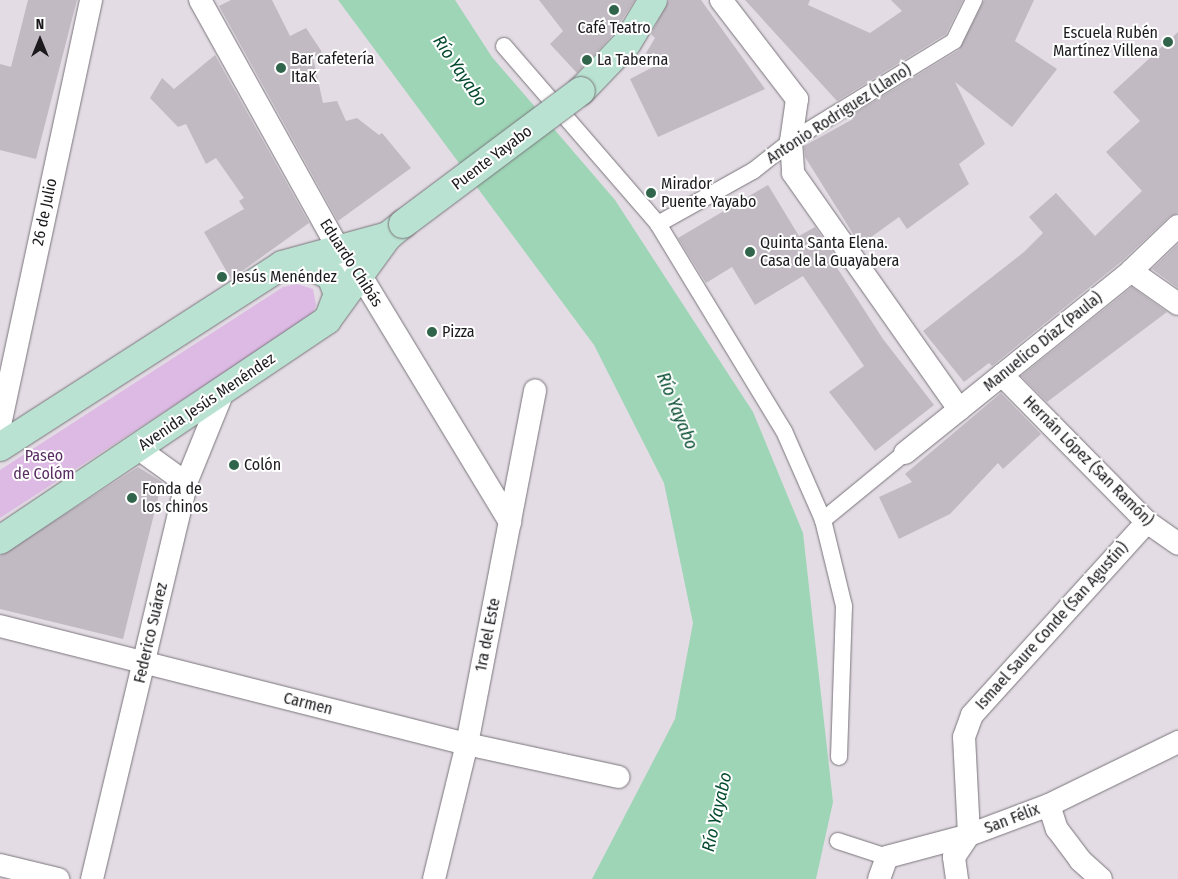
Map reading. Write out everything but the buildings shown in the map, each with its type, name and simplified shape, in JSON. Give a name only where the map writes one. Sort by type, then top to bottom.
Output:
[{"type":"main road","name":"Puente Yayabo","points":[[396,230],[581,92],[627,43],[652,0]]},
{"type":"main road","points":[[0,447],[282,266],[396,230]]},
{"type":"main road","name":"Avenida Jesús Menéndez","points":[[0,540],[139,449],[327,320],[396,230]]},
{"type":"main road","points":[[282,266],[307,266],[331,276],[338,294],[327,320]]},
{"type":"street","name":"26 de Julio","points":[[0,425],[91,0]]},
{"type":"street","name":"Eduardo Chibás","points":[[200,0],[338,248],[361,276],[510,522]]},
{"type":"street","points":[[721,0],[796,99],[791,141],[793,173],[959,409]]},
{"type":"street","name":"Antonio Rodriguez (Llano)","points":[[658,224],[753,171],[791,141],[954,41],[974,0]]},
{"type":"street","points":[[504,46],[658,224],[784,431],[822,520],[844,606],[839,757]]},
{"type":"street","name":"Manuelico Díaz (Paula)","points":[[905,453],[1130,272],[1178,226]]},
{"type":"street","points":[[1130,272],[1178,304]]},
{"type":"street","name":"Hernán López (San Ramón)","points":[[1002,375],[1146,522],[1178,544]]},
{"type":"street","name":"1ra del Este","points":[[434,879],[467,744],[535,390]]},
{"type":"street","name":"Federico Suárez","points":[[92,879],[186,483],[223,392]]},
{"type":"street","points":[[139,449],[186,483]]},
{"type":"street","points":[[822,520],[905,453]]},
{"type":"street","name":"Ismael Saure Conde (San Agustín)","points":[[969,835],[964,736],[972,715],[1146,522]]},
{"type":"street","name":"Carmen","points":[[0,626],[467,744],[618,777]]},
{"type":"street","name":"San Félix","points":[[887,857],[969,835],[1049,805],[1178,742]]},
{"type":"street","points":[[1049,805],[1063,836],[1080,860],[1101,879]]},
{"type":"street","points":[[957,879],[954,857],[969,835]]},
{"type":"street","points":[[838,841],[887,857],[878,879]]},
{"type":"street","points":[[0,865],[58,879]]},
{"type":"green space","name":"Paseo de Colóm","points":[[297,284],[313,289],[316,305],[312,316],[0,518],[0,470],[283,287]]},
{"type":"water","name":"Río Yayabo","points":[[338,0],[455,0],[492,57],[615,200],[753,412],[803,533],[833,802],[816,879],[592,879],[675,719],[693,623],[664,483],[594,345]]},
{"type":"place","name":"Café Teatro","points":[[614,10]]},
{"type":"place","name":"Escuela Rubén Martínez Villena","points":[[1168,42]]},
{"type":"place","name":"La Taberna","points":[[587,60]]},
{"type":"place","name":"Bar cafetería ItaK","points":[[281,68]]},
{"type":"place","name":"Mirador Puente Yayabo","points":[[651,193]]},
{"type":"place","name":"Quinta Santa Elena. Casa de la Guayabera","points":[[750,252]]},
{"type":"place","name":"Jesús Menéndez","points":[[222,277]]},
{"type":"place","name":"Pizza","points":[[432,332]]},
{"type":"place","name":"Colón","points":[[234,465]]},
{"type":"place","name":"Fonda de los chinos","points":[[132,498]]}]
